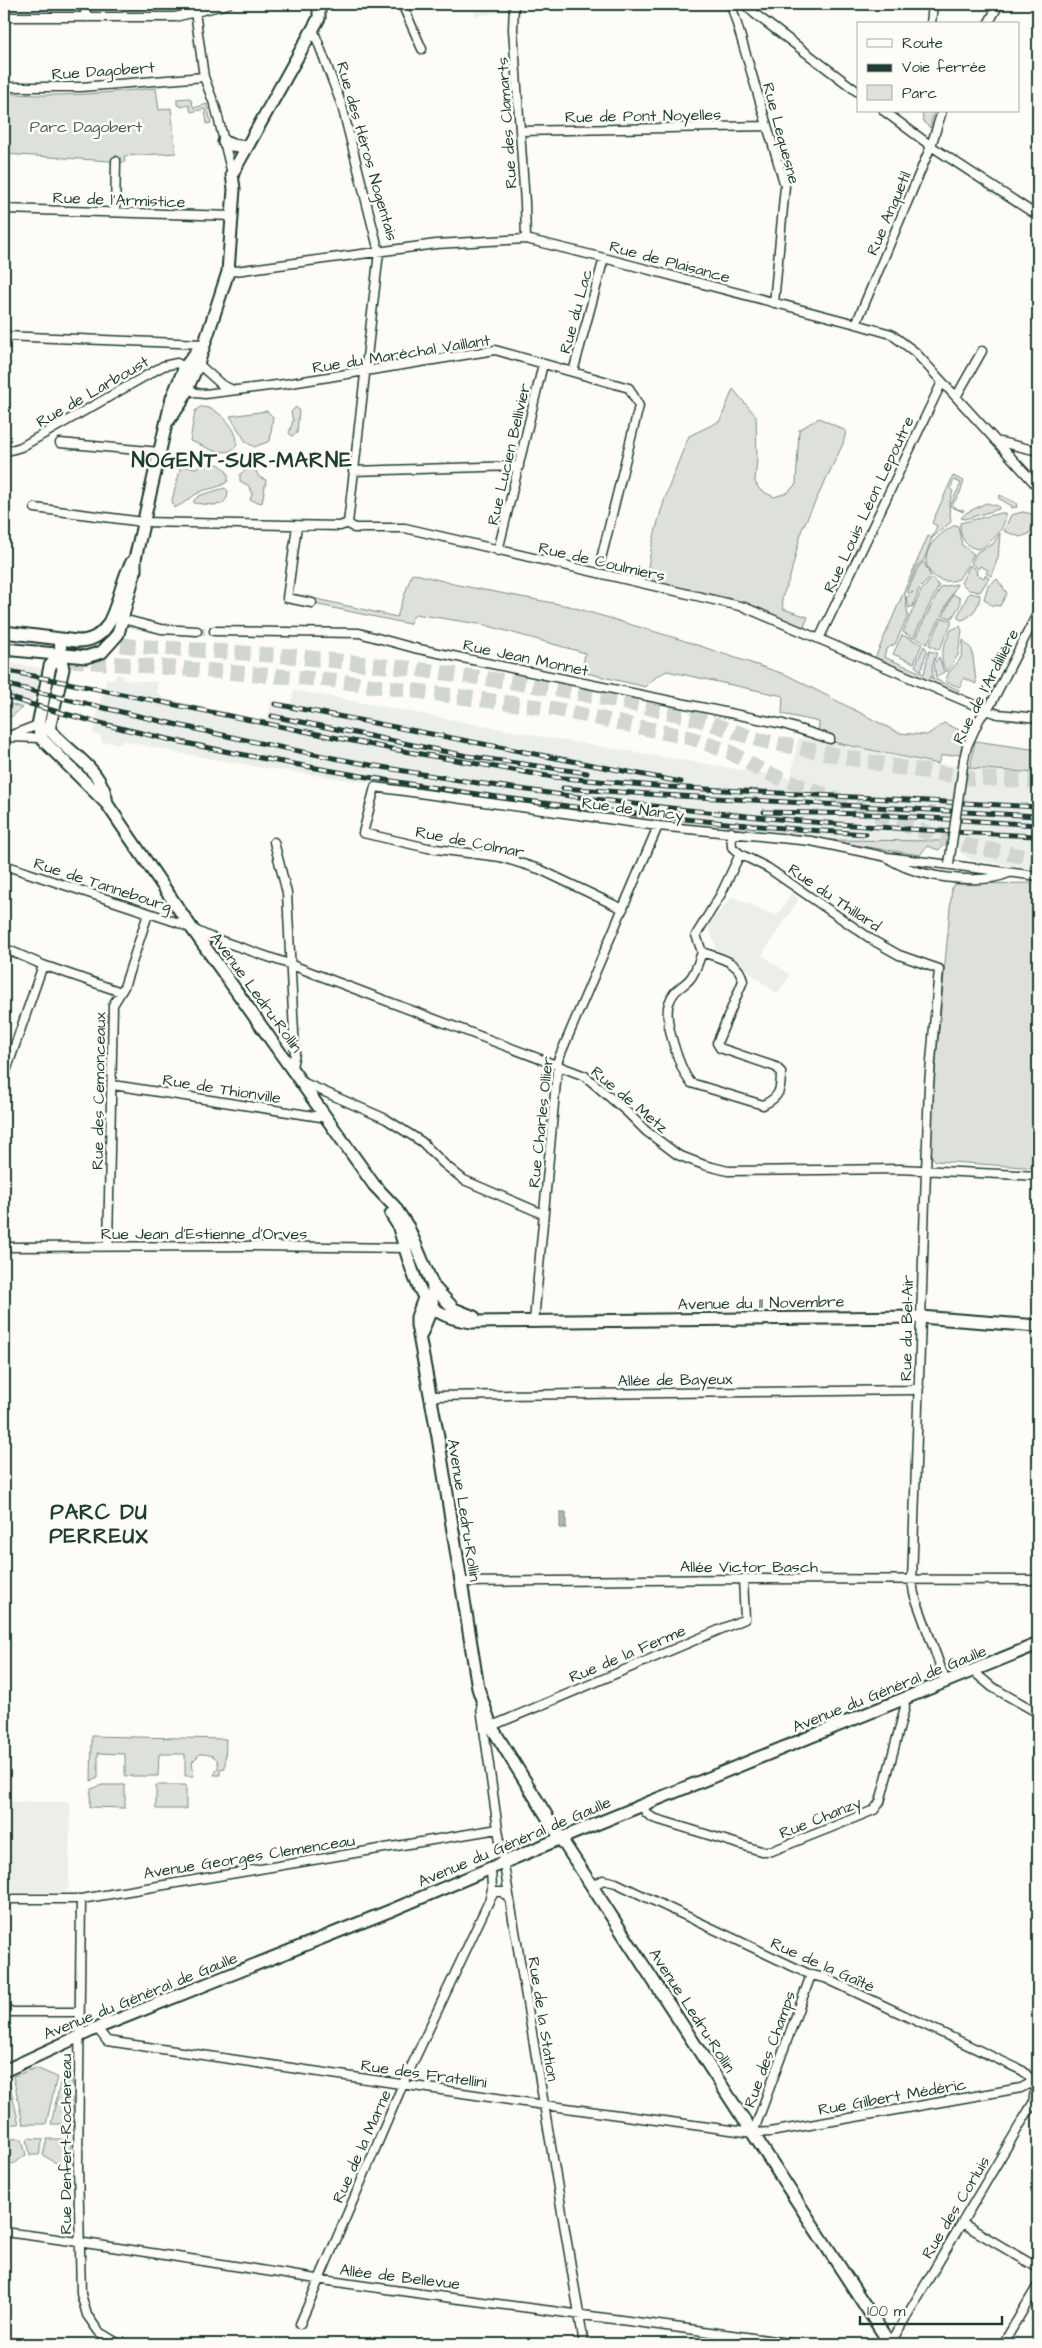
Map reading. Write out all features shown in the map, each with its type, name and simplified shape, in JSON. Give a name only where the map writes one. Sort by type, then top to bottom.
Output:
[{"type":"street","points":[[82,4],[88,17]]},
{"type":"street","points":[[23,652],[29,650],[86,657],[102,652],[118,634],[117,617],[128,568],[135,559],[168,421],[181,403],[184,384],[203,344],[228,272],[234,189],[224,142],[204,76],[194,4]]},
{"type":"street","points":[[4,17],[175,17],[228,4]]},
{"type":"street","points":[[232,174],[319,18],[318,4]]},
{"type":"street","points":[[402,4],[422,49]]},
{"type":"street","name":"Rue des Clamarts","points":[[514,4],[513,29],[526,240]]},
{"type":"street","name":"Rue Lequesne","points":[[731,4],[785,186],[774,303]]},
{"type":"street","points":[[744,4],[754,14],[857,91]]},
{"type":"street","points":[[931,22],[932,4]]},
{"type":"street","points":[[989,22],[998,4]]},
{"type":"street","name":"Rue des Héros Nogentais","points":[[313,28],[342,106],[379,252],[348,523]]},
{"type":"street","name":"Rue Dagobert","points":[[4,87],[81,87],[204,76]]},
{"type":"street","points":[[885,112],[931,146],[1038,216]]},
{"type":"street","name":"Rue Anquetil","points":[[856,324],[931,146],[942,112]]},
{"type":"street","name":"Rue de Pont Noyelles","points":[[520,131],[766,126]]},
{"type":"street","points":[[224,142],[246,147]]},
{"type":"street","points":[[115,212],[116,160]]},
{"type":"street","name":"Rue de l'Armistice","points":[[4,209],[233,216]]},
{"type":"street","name":"Rue de Plaisance","points":[[228,272],[436,244],[526,240],[604,258],[856,324],[891,334],[915,352],[1038,487]]},
{"type":"street","name":"Rue du Lac","points":[[573,372],[604,258]]},
{"type":"street","points":[[4,336],[203,344]]},
{"type":"street","name":"Rue du Maréchal Vaillant","points":[[184,384],[196,393],[205,394],[321,378],[495,350],[630,388],[639,406],[601,559]]},
{"type":"street","points":[[956,397],[982,351]]},
{"type":"street","name":"Rue de Larboust","points":[[4,452],[21,447],[163,366],[177,363],[192,366]]},
{"type":"street","name":"Rue Lucien Bellivier","points":[[498,551],[544,364]]},
{"type":"street","points":[[192,366],[222,385],[235,390]]},
{"type":"street","name":"Rue Louis Léon Lepoutre","points":[[819,639],[942,382]]},
{"type":"street","points":[[995,441],[1038,451]]},
{"type":"street","points":[[60,443],[160,452]]},
{"type":"street","points":[[353,470],[519,466]]},
{"type":"street","name":"Rue de Coulmiers","points":[[35,508],[143,522],[296,526],[340,526],[348,523],[354,528],[405,528],[744,607],[986,710],[1038,718]]},
{"type":"street","points":[[296,526],[286,598],[312,603]]},
{"type":"street","name":"Rue de l'Ardillière","points":[[949,864],[967,746],[1038,612]]},
{"type":"street","points":[[117,617],[161,629],[197,631]]},
{"type":"street","points":[[4,632],[61,640],[88,641],[94,638],[117,617]]},
{"type":"street","name":"Rue Jean Monnet","points":[[214,631],[359,633],[414,648],[783,724],[830,739]]},
{"type":"street","points":[[5,737],[41,738],[63,669],[60,654],[61,640]]},
{"type":"street","points":[[4,649],[23,652],[50,666]]},
{"type":"street","points":[[44,727],[50,666],[60,654]]},
{"type":"street","points":[[5,737],[44,727]]},
{"type":"street","points":[[44,727],[92,770],[106,792],[106,804]]},
{"type":"street","name":"Avenue Ledru-Rollin","points":[[41,738],[106,804],[383,1197],[398,1225],[415,1278],[429,1298]]},
{"type":"street","name":"Avenue Ledru-Rollin","points":[[79,775],[86,777],[99,789],[106,792]]},
{"type":"street","name":"Rue de Nancy","points":[[363,833],[375,787],[658,826],[811,841],[887,857],[1038,876]]},
{"type":"street","name":"Rue Charles Ollier","points":[[534,1321],[559,1056],[658,826]]},
{"type":"street","points":[[702,952],[735,965],[741,972],[743,981],[717,1043],[720,1048],[776,1067],[781,1072],[781,1086],[775,1099],[763,1105],[691,1083],[685,1075],[668,1017],[668,1004],[676,988],[690,980],[702,952],[696,935],[721,894],[740,854],[732,847],[731,832]]},
{"type":"street","name":"Rue de Colmar","points":[[363,833],[428,848],[500,857],[539,869],[623,909]]},
{"type":"street","points":[[274,842],[287,893],[289,964],[295,1053],[292,1067]]},
{"type":"street","name":"Rue du Thillard","points":[[740,854],[768,868],[849,925],[883,946],[899,955],[939,968]]},
{"type":"street","name":"Rue de Nancy","points":[[887,857],[899,866],[948,877],[996,879],[1010,873]]},
{"type":"street","name":"Rue de Tannebourg","points":[[4,865],[179,923],[193,930]]},
{"type":"street","name":"Rue des Cemonceaux","points":[[108,1246],[113,1005],[121,992],[148,914]]},
{"type":"street","name":"Rue de Metz","points":[[193,930],[289,964],[585,1076],[664,1146],[683,1158],[704,1165],[728,1170],[926,1169],[1038,1176]]},
{"type":"street","points":[[4,948],[43,965],[121,992]]},
{"type":"street","points":[[4,1076],[43,965]]},
{"type":"street","name":"Rue du Bel-Air","points":[[939,968],[929,1084],[912,1581],[914,1594],[946,1682]]},
{"type":"street","points":[[302,1082],[386,1119],[422,1142],[444,1164],[464,1180],[544,1214]]},
{"type":"street","name":"Rue de Thionville","points":[[112,1086],[327,1118]]},
{"type":"street","name":"Avenue Ledru-Rollin","points":[[383,1197],[394,1206],[408,1227],[426,1272],[429,1298],[420,1337],[478,1688],[487,1728],[593,1886],[890,2344]]},
{"type":"street","name":"Rue Jean d'Estienne d'Orves","points":[[4,1248],[108,1246],[405,1248]]},
{"type":"street","name":"Avenue Ledru-Rollin","points":[[405,1248],[412,1250],[420,1267],[426,1272]]},
{"type":"street","name":"Avenue du 11 Novembre","points":[[429,1298],[455,1319],[472,1322],[920,1317],[1038,1326]]},
{"type":"street","name":"Avenue du 11 Novembre","points":[[429,1298],[483,1321]]},
{"type":"street","name":"Allée de Bayeux","points":[[431,1396],[912,1390],[919,1387]]},
{"type":"street","name":"Allée Victor Basch","points":[[460,1582],[744,1579],[1038,1580]]},
{"type":"street","name":"Rue de la Ferme","points":[[487,1728],[745,1619],[744,1579]]},
{"type":"street","name":"Avenue du Général de Gaulle","points":[[4,2071],[97,2028],[355,1925],[1038,1644]]},
{"type":"street","points":[[973,1671],[992,1687],[1038,1713]]},
{"type":"street","name":"Rue Chanzy","points":[[644,1805],[646,1813],[653,1818],[761,1851],[772,1852],[822,1832],[874,1810],[880,1802],[905,1707],[904,1699]]},
{"type":"street","name":"Rue de la Station","points":[[487,1728],[498,1829],[584,2344]]},
{"type":"street","name":"Avenue Georges Clemenceau","points":[[4,1899],[81,1898],[498,1829]]},
{"type":"street","name":"Rue de la Marne","points":[[300,2324],[403,2084],[489,1901],[492,1889],[491,1868]]},
{"type":"street","name":"Rue de la Gaîté","points":[[593,1886],[603,1880],[616,1883],[811,1975],[825,1978],[1023,2071],[1036,2080]]},
{"type":"street","points":[[489,1901],[494,1892],[499,1891],[503,1892],[510,1901]]},
{"type":"street","name":"Rue Denfert-Rochereau","points":[[81,1898],[78,2241],[80,2294],[87,2315],[99,2332],[119,2344]]},
{"type":"street","name":"Rue des Champs","points":[[753,2133],[811,1975]]},
{"type":"street","points":[[4,2012],[79,2012]]},
{"type":"street","name":"Rue des Fratellini","points":[[97,2028],[107,2041],[544,2105],[753,2133]]},
{"type":"street","name":"Rue Gilbert Médéric","points":[[753,2133],[780,2130],[1021,2088],[1036,2080]]},
{"type":"street","name":"Rue des Corluis","points":[[890,2344],[1033,2103],[1036,2080]]},
{"type":"street","points":[[962,2223],[1038,2268]]},
{"type":"street","name":"Allée de Bellevue","points":[[4,2232],[78,2241],[318,2279],[578,2313],[739,2340],[794,2344]]},
{"type":"street","points":[[1003,2344],[1038,2285]]},
{"type":"shaded area","points":[[473,4],[508,4],[508,11],[475,16]]},
{"type":"shaded area","points":[[764,4],[795,4],[768,14]]},
{"type":"shaded area","points":[[4,662],[40,668],[42,671],[36,697],[22,708],[4,702]]},
{"type":"shaded area","points":[[117,674],[122,675],[124,680],[157,682],[157,692],[163,698],[267,721],[271,701],[291,703],[294,690],[560,740],[791,778],[798,738],[818,739],[920,762],[1038,773],[1038,869],[971,860],[961,853],[957,844],[945,841],[821,840],[568,811],[259,767],[178,753],[122,740],[121,744],[102,743],[100,736],[93,734],[102,695],[104,695],[106,679],[113,679]]},
{"type":"shaded area","points":[[791,893],[799,899],[762,955],[790,975],[777,994],[747,970],[714,951],[716,945],[707,925],[733,897],[777,916]]},
{"type":"shaded area","points":[[560,1512],[566,1512],[566,1528],[560,1528]]},
{"type":"shaded area","points":[[4,1802],[70,1802],[69,1887],[65,1892],[4,1892]]},
{"type":"green space","name":"Parc Dagobert","points":[[156,88],[159,110],[171,108],[176,153],[124,156],[125,162],[4,154],[4,93],[61,95]]},
{"type":"green space","points":[[190,98],[194,108],[207,104],[211,123],[207,124],[205,109],[191,112],[189,105],[181,107],[177,105],[177,99]]},
{"type":"green space","points":[[922,112],[934,112],[930,128],[923,121]]},
{"type":"green space","points":[[733,389],[756,416],[757,459],[755,482],[760,490],[774,497],[787,493],[796,484],[799,430],[819,418],[846,431],[843,444],[802,529],[790,577],[782,598],[783,609],[808,617],[803,629],[743,603],[646,581],[652,543],[662,507],[689,436],[720,421]]},
{"type":"green space","points":[[200,407],[220,414],[228,422],[237,440],[235,447],[228,451],[215,451],[190,441],[195,411]]},
{"type":"green space","points":[[296,407],[299,410],[297,433],[292,436],[289,433],[293,421],[291,412]]},
{"type":"green space","points":[[267,411],[273,417],[270,441],[254,447],[246,442],[230,416]]},
{"type":"green space","points":[[204,462],[215,463],[221,466],[228,474],[228,481],[198,493],[174,508],[172,500],[181,466],[196,468]]},
{"type":"green space","points":[[248,469],[255,469],[259,477],[266,480],[262,503],[250,500],[252,494],[249,486],[240,481],[240,474]]},
{"type":"green space","points":[[953,476],[964,481],[960,493],[953,504],[957,509],[964,510],[963,512],[950,506],[961,483],[954,480],[950,489],[953,491],[949,505],[951,522],[932,538],[937,526],[932,523]]},
{"type":"green space","points":[[225,488],[228,491],[227,498],[222,504],[194,503],[194,500],[201,495]]},
{"type":"green space","points":[[1000,495],[1016,503],[1017,507],[1011,508],[1012,506],[998,498]]},
{"type":"green space","points":[[986,503],[998,506],[999,509],[965,519],[961,518],[966,513]]},
{"type":"green space","points":[[1023,512],[1032,514],[1032,528],[1029,534],[1020,537],[1004,531],[1011,515]]},
{"type":"green space","points":[[1005,513],[1004,524],[988,544],[979,549],[967,544],[962,537],[960,523]]},
{"type":"green space","points":[[955,525],[958,526],[962,545],[974,554],[959,579],[942,580],[930,572],[926,558],[933,542],[946,530]]},
{"type":"green space","points":[[1000,533],[998,558],[991,576],[986,573],[988,570],[980,566],[978,569],[971,563],[977,552],[993,544]]},
{"type":"green space","points":[[928,536],[932,538],[924,560],[917,566],[905,594],[908,616],[895,644],[886,649],[884,657],[924,674],[929,651],[937,653],[932,666],[933,677],[930,677],[959,690],[957,693],[875,658]]},
{"type":"green space","points":[[924,562],[931,577],[919,589],[913,606],[909,608],[906,598],[913,592],[908,593],[908,590],[919,566]]},
{"type":"green space","points":[[970,565],[977,571],[976,574],[984,578],[985,575],[989,578],[980,592],[969,590],[961,583]]},
{"type":"green space","points":[[412,573],[458,585],[569,606],[679,639],[787,675],[899,733],[927,735],[944,723],[966,733],[960,754],[941,756],[938,764],[818,739],[819,722],[782,714],[783,696],[667,671],[657,676],[646,687],[582,672],[585,653],[485,625],[415,614],[409,624],[295,600],[294,594],[397,617]]},
{"type":"green space","points":[[932,578],[939,586],[913,638],[903,632],[921,591]]},
{"type":"green space","points":[[997,579],[1007,593],[1000,606],[991,605],[984,599],[988,586]]},
{"type":"green space","points":[[957,584],[927,644],[915,638],[941,587]]},
{"type":"green space","points":[[969,593],[980,595],[978,603],[968,617],[961,620],[958,618],[958,615]]},
{"type":"green space","points":[[953,594],[960,598],[960,605],[952,618],[943,616]]},
{"type":"green space","points":[[942,618],[951,620],[951,625],[939,650],[929,645]]},
{"type":"green space","points":[[960,626],[962,631],[958,655],[947,672],[942,661],[944,645],[951,630]]},
{"type":"green space","points":[[902,635],[922,644],[914,663],[893,654]]},
{"type":"green space","points":[[963,640],[972,650],[976,684],[964,678],[960,687],[946,682],[948,674],[961,657]]},
{"type":"green space","points":[[924,646],[927,650],[921,671],[915,666]]},
{"type":"green space","points":[[939,657],[944,672],[936,678],[934,664]]},
{"type":"green space","points":[[4,702],[22,708],[11,717],[4,715]]},
{"type":"green space","points":[[975,741],[1038,750],[1038,773],[970,768]]},
{"type":"green space","points":[[821,840],[945,841],[939,850],[927,846],[920,855]]},
{"type":"green space","points":[[1038,883],[1038,1168],[936,1161],[931,1156],[933,1094],[952,887],[956,884]]},
{"type":"green space","points":[[92,1736],[226,1739],[225,1768],[220,1769],[220,1775],[214,1775],[218,1765],[216,1759],[210,1755],[200,1754],[192,1762],[194,1776],[185,1776],[185,1754],[159,1754],[158,1776],[125,1776],[125,1754],[98,1753],[98,1778],[91,1781]]},
{"type":"green space","points":[[102,1785],[125,1785],[125,1808],[90,1807],[91,1789]]},
{"type":"green space","points":[[156,1785],[186,1785],[186,1809],[156,1809]]},
{"type":"green space","points":[[36,2068],[57,2077],[46,2124],[23,2124],[13,2076]]},
{"type":"green space","points":[[61,2079],[72,2079],[72,2086],[68,2087],[67,2098],[72,2098],[72,2114],[70,2116],[72,2124],[51,2124]]},
{"type":"green space","points":[[9,2081],[19,2124],[4,2124],[4,2105],[9,2105]]},
{"type":"green space","points":[[4,2138],[22,2139],[26,2155],[13,2164],[8,2164],[9,2223],[4,2222]]},
{"type":"green space","points":[[28,2138],[43,2139],[39,2155],[30,2155]]},
{"type":"green space","points":[[47,2139],[71,2139],[71,2163],[56,2163],[43,2155]]},
{"type":"tunnel","points":[[197,631],[214,631]]},
{"type":"tunnel","points":[[75,640],[132,646],[290,656],[415,669],[511,682],[646,707],[698,719],[759,740],[891,766],[969,778],[1038,781]]},
{"type":"tunnel","points":[[69,660],[330,680],[555,709],[691,738],[730,752],[764,772],[910,827],[965,845],[1038,859]]},
{"type":"railway","points":[[4,670],[392,749],[553,777],[667,787],[1038,807]]},
{"type":"railway","points":[[4,684],[181,726],[299,751],[478,783],[617,802],[757,817],[968,833],[1038,836]]},
{"type":"railway","points":[[4,696],[42,708],[159,737],[237,754],[384,780],[453,791],[659,817],[866,834]]},
{"type":"railway","points":[[275,704],[681,782]]},
{"type":"railway","points":[[272,716],[467,756],[587,773]]},
{"type":"railway","points":[[563,788],[1038,816]]},
{"type":"railway","points":[[764,812],[868,814],[1038,825]]},
{"type":"district","name":"NOGENT-SUR-MARNE","points":[[242,460]]},
{"type":"district","name":"PARC DU PERREUX","points":[[99,1524]]}]
